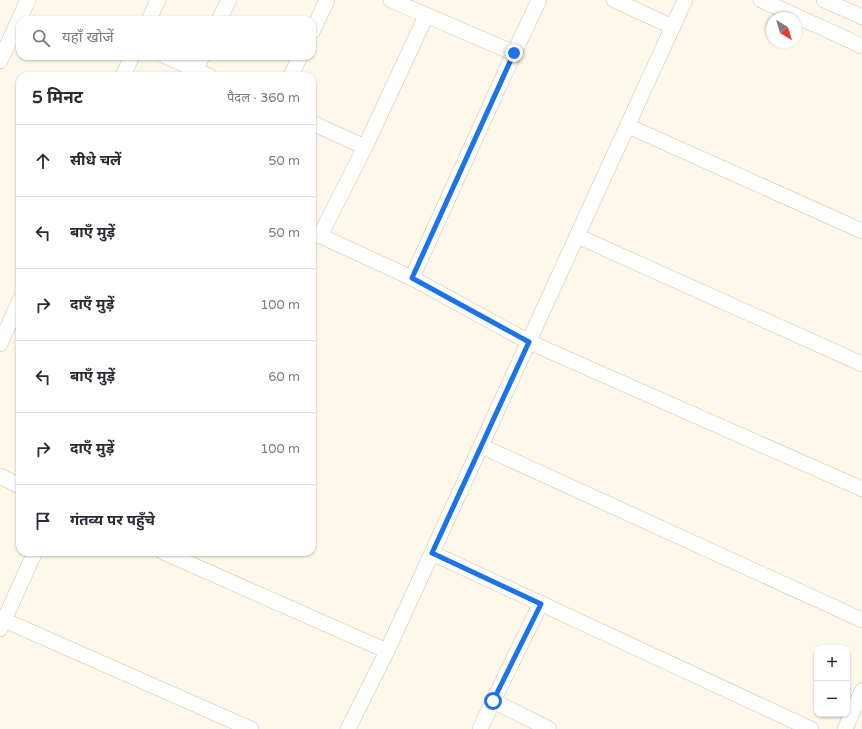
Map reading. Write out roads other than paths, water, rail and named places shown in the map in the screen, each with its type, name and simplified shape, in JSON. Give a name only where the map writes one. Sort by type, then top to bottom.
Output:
[{"type":"street","points":[[21,16],[28,0]]},
{"type":"street","points":[[151,16],[158,0]]},
{"type":"street","points":[[221,16],[228,0]]},
{"type":"street","points":[[316,23],[327,0]]},
{"type":"street","points":[[391,0],[514,53]]},
{"type":"street","points":[[412,278],[539,0]]},
{"type":"street","points":[[614,0],[673,27]]},
{"type":"street","points":[[348,729],[387,651],[685,0]]},
{"type":"street","points":[[761,0],[862,46]]},
{"type":"street","points":[[824,0],[862,17]]},
{"type":"street","points":[[426,16],[366,147],[316,234],[412,278],[529,342],[862,489]]},
{"type":"street","points":[[0,62],[16,27]]},
{"type":"street","points":[[125,72],[130,60]]},
{"type":"street","points":[[174,60],[200,72]]},
{"type":"street","points":[[202,60],[202,72]]},
{"type":"street","points":[[293,72],[298,60]]},
{"type":"street","points":[[316,125],[366,147]]},
{"type":"street","points":[[628,126],[862,231]]},
{"type":"street","points":[[577,236],[862,364]]},
{"type":"street","points":[[0,344],[16,309]]},
{"type":"street","points":[[481,446],[862,620]]},
{"type":"street","points":[[0,476],[16,484]]},
{"type":"street","points":[[432,553],[811,729]]},
{"type":"street","points":[[33,556],[2,625],[251,729]]},
{"type":"street","points":[[172,556],[387,651]]},
{"type":"street","points":[[480,729],[541,604]]},
{"type":"street","points":[[845,729],[862,691]]},
{"type":"street","points":[[493,701],[549,729]]}]
